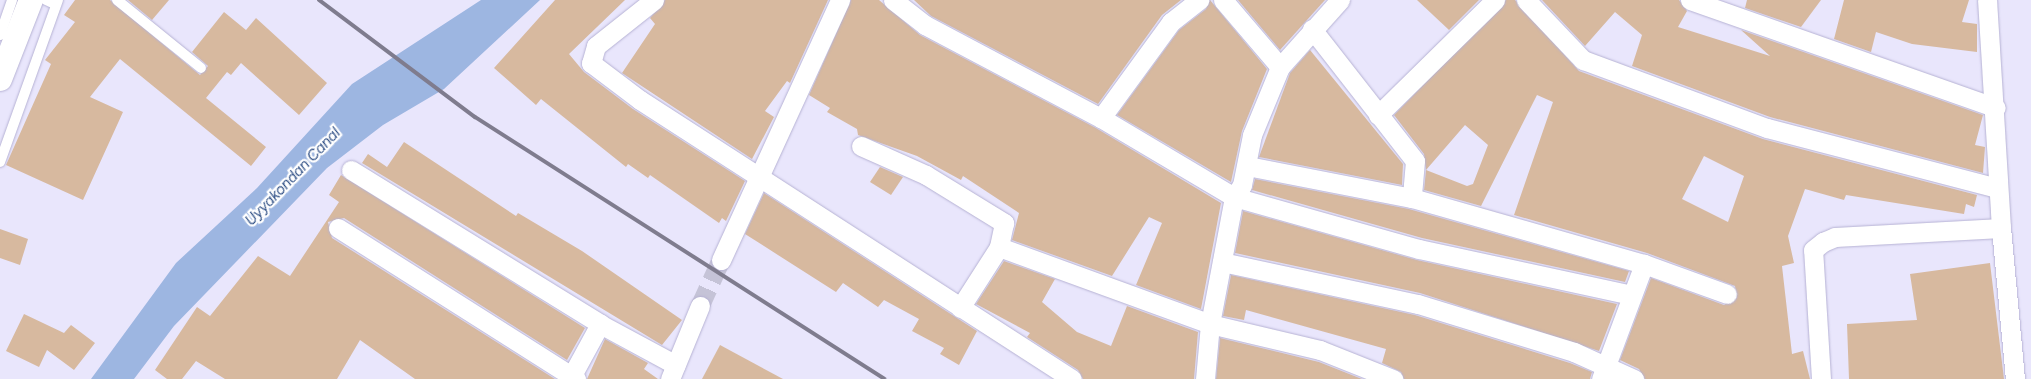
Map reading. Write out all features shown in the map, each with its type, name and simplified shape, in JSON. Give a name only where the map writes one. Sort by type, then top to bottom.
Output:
[{"type":"street","points":[[0,79],[31,0]]},
{"type":"street","points":[[654,0],[596,46],[592,63],[640,100],[761,174],[960,308],[1072,379]]},
{"type":"street","points":[[722,260],[840,0]]},
{"type":"street","points":[[893,0],[925,25],[1101,118],[1234,197],[1419,249],[1631,295]]},
{"type":"street","points":[[1101,118],[1171,22],[1199,0]]},
{"type":"street","points":[[1223,0],[1280,67]]},
{"type":"street","points":[[1205,379],[1210,324],[1234,197],[1247,166],[1252,135],[1280,67],[1312,29],[1340,0]]},
{"type":"street","points":[[1378,115],[1495,0]]},
{"type":"street","points":[[1526,0],[1583,60],[1767,128],[1997,188]]},
{"type":"street","points":[[1690,0],[1996,108]]},
{"type":"street","points":[[1987,0],[1996,108],[1997,188],[2016,379]]},
{"type":"street","points":[[1312,29],[1415,160],[1412,198]]},
{"type":"street","points":[[862,146],[984,207],[1004,223],[999,247],[960,308]]},
{"type":"street","points":[[1247,166],[1412,198],[1644,264],[1727,294]]},
{"type":"street","points":[[352,170],[600,324],[673,372],[700,306]]},
{"type":"street","points":[[338,228],[572,378],[600,324]]},
{"type":"street","points":[[1822,379],[1813,250],[1823,242],[1835,237],[2001,228]]},
{"type":"street","points":[[999,247],[1210,324],[1320,350],[1393,379]]},
{"type":"street","points":[[1222,262],[1418,304],[1574,352],[1604,373],[1634,379]]},
{"type":"street","points":[[1604,373],[1631,295],[1644,264]]},
{"type":"lane","points":[[0,35],[12,0]]},
{"type":"lane","points":[[117,0],[201,68]]},
{"type":"lane","points":[[0,162],[53,2]]},
{"type":"water","name":"Uyyakondan Canal","points":[[481,0],[540,0],[444,89],[383,125],[327,168],[174,326],[134,379],[91,379],[176,263],[257,188],[352,84]]},
{"type":"building","points":[[75,0],[110,0],[200,75],[208,66],[192,52],[224,12],[246,30],[256,18],[327,83],[299,115],[241,63],[231,75],[227,72],[206,98],[266,147],[251,166],[120,59],[90,97],[123,112],[83,200],[6,165],[51,64],[45,60],[75,22],[64,15]]},
{"type":"building","points":[[128,0],[169,0],[152,20]]},
{"type":"building","points":[[555,0],[625,0],[569,54],[584,72],[633,109],[745,181],[726,221],[722,218],[719,223],[650,175],[648,178],[628,164],[626,167],[541,99],[536,105],[494,68]]},
{"type":"building","points":[[665,0],[828,0],[790,83],[787,81],[765,111],[774,117],[752,159],[622,73],[655,24],[650,18]]},
{"type":"building","points":[[851,0],[879,0],[920,35],[1096,128],[1221,203],[1201,309],[1136,285],[1162,223],[1149,217],[1112,276],[1012,240],[1019,213],[963,176],[961,180],[917,156],[858,135],[857,129],[827,112],[830,108],[809,95]]},
{"type":"building","points":[[914,0],[1181,0],[1162,15],[1098,104],[931,16]]},
{"type":"building","points":[[1210,0],[1267,69],[1242,131],[1231,182],[1117,115],[1179,30],[1206,9]]},
{"type":"building","points":[[1238,0],[1325,0],[1280,50]]},
{"type":"building","points":[[1417,0],[1479,0],[1449,30]]},
{"type":"building","points":[[1506,0],[1515,0],[1579,71],[1763,139],[1977,195],[1974,207],[1966,204],[1964,214],[1846,195],[1844,200],[1805,189],[1788,236],[1794,263],[1782,266],[1792,354],[1803,351],[1810,379],[1645,379],[1639,369],[1620,360],[1651,278],[1724,305],[1737,298],[1735,286],[1647,253],[1514,215],[1553,102],[1537,95],[1481,206],[1424,190],[1426,170],[1424,154],[1394,115]],"holes":[[[1465,125],[1488,145],[1473,184],[1467,186],[1426,170]],[[1704,156],[1744,176],[1728,222],[1682,199]]]},
{"type":"building","points":[[1542,0],[1679,0],[1687,11],[1678,27],[1770,56],[1741,30],[1983,115],[1975,145],[1985,147],[1983,173],[1770,117],[1632,66],[1642,35],[1615,12],[1585,46]]},
{"type":"building","points":[[1747,0],[1821,0],[1801,27],[1745,8]]},
{"type":"building","points":[[1844,0],[1969,0],[1962,22],[1977,24],[1977,52],[1912,44],[1876,32],[1871,52],[1834,39]]},
{"type":"building","points":[[1310,50],[1403,164],[1402,185],[1259,157],[1290,73]]},
{"type":"building","points":[[404,142],[516,216],[518,213],[582,251],[682,320],[662,345],[362,163],[368,154],[387,167]]},
{"type":"building","points":[[880,167],[903,177],[891,195],[870,182]]},
{"type":"building","points":[[341,175],[585,328],[567,360],[344,218],[328,222],[332,238],[555,379],[415,379],[360,340],[337,379],[225,379],[196,361],[182,379],[167,379],[155,370],[197,307],[210,316],[258,256],[290,276],[339,202],[329,195]]},
{"type":"building","points":[[1255,179],[1409,209],[1629,271],[1625,282],[1422,238],[1252,190]]},
{"type":"building","points":[[764,193],[977,331],[959,365],[940,354],[944,348],[912,331],[919,319],[884,300],[878,307],[843,283],[836,292],[745,234]]},
{"type":"building","points":[[1243,211],[1417,260],[1617,304],[1599,351],[1420,293],[1235,253]]},
{"type":"building","points":[[0,229],[28,239],[20,265],[0,258]]},
{"type":"building","points":[[1004,261],[1055,279],[1042,302],[1077,332],[1111,346],[1127,306],[1198,332],[1194,379],[1083,379],[1078,370],[1027,337],[1030,333],[976,304]]},
{"type":"building","points":[[1990,263],[2004,379],[1849,379],[1847,324],[1917,320],[1910,274]]},
{"type":"building","points":[[1231,275],[1415,315],[1570,363],[1592,372],[1590,379],[1404,379],[1401,372],[1382,363],[1386,349],[1246,310],[1244,320],[1223,316]]},
{"type":"building","points":[[24,314],[64,333],[71,325],[95,343],[74,370],[47,350],[39,367],[6,351]]},
{"type":"building","points":[[1220,338],[1319,362],[1362,379],[1216,379]]},
{"type":"building","points":[[605,339],[648,363],[644,369],[658,379],[587,379]]},
{"type":"building","points":[[720,345],[783,379],[702,379]]},
{"type":"tunnel","points":[[700,306],[721,260]]},
{"type":"railway","points":[[319,0],[475,117],[884,379]]}]
